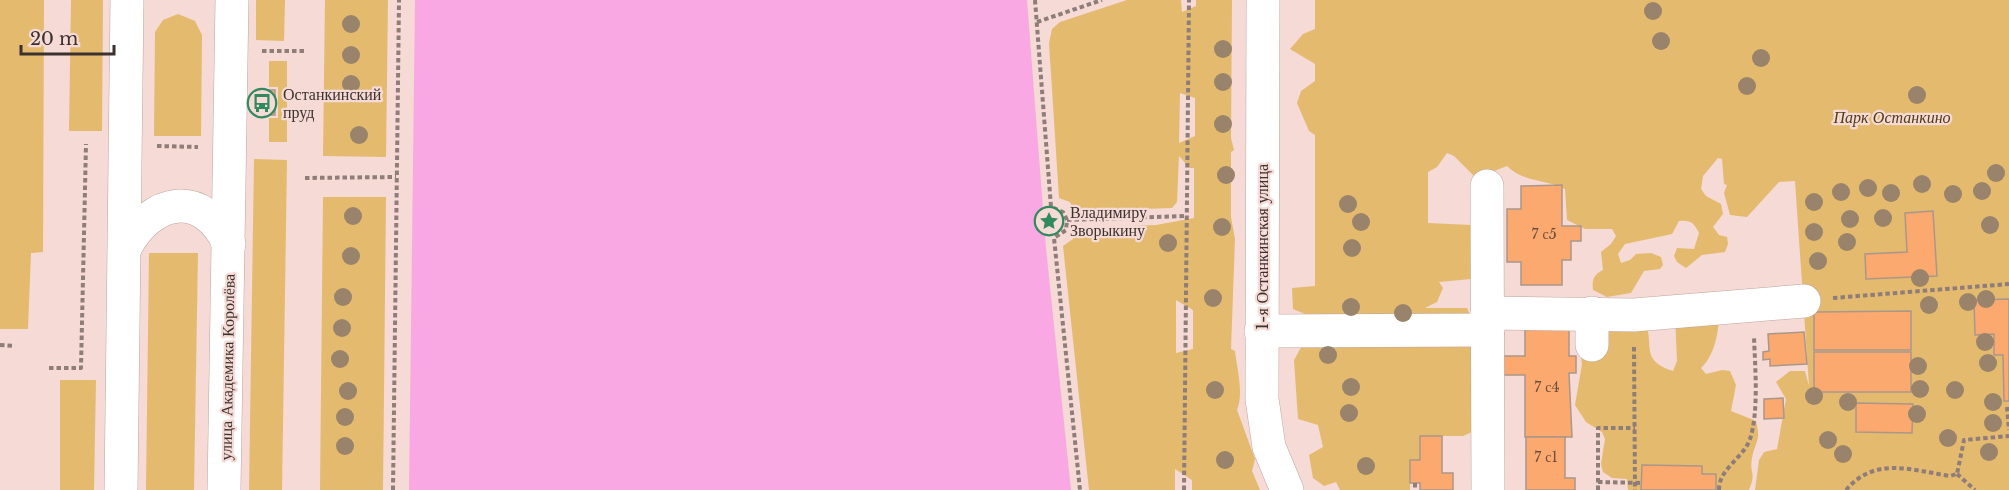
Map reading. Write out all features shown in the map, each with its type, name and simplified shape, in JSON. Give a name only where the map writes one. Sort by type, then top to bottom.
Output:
[{"type":"main road","points":[[121,490],[127,0]]},
{"type":"main road","name":"улица Академика Королёва","points":[[224,490],[232,0]]},
{"type":"main road","name":"1-я Останкинская улица","points":[[1263,0],[1261,331],[1264,424],[1269,447],[1287,490]]},
{"type":"main road","points":[[1487,186],[1488,490]]},
{"type":"main road","points":[[125,248],[135,229],[148,216],[176,206],[196,209],[207,215],[221,229],[229,244]]},
{"type":"main road","points":[[1261,331],[1488,322],[1592,329],[1634,315],[1803,301]]},
{"type":"path","points":[[393,490],[399,0]]},
{"type":"path","points":[[1035,0],[1051,207],[1063,212],[1066,220],[1065,230],[1054,238],[1080,490]]},
{"type":"path","points":[[1037,22],[1102,0]]},
{"type":"path","points":[[1184,490],[1189,0]]},
{"type":"path","points":[[262,61],[262,51],[306,51]]},
{"type":"path","points":[[49,368],[81,368],[86,144]]},
{"type":"path","points":[[154,146],[200,147]]},
{"type":"path","points":[[305,178],[396,177]]},
{"type":"path","points":[[1066,220],[1185,216]]},
{"type":"path","points":[[1803,301],[2009,284]]},
{"type":"path","points":[[1719,490],[1719,480],[1750,440],[1756,390],[1753,305]]},
{"type":"path","points":[[1634,315],[1635,490]]},
{"type":"path","points":[[0,345],[15,346]]},
{"type":"path","points":[[2007,407],[2009,430]]},
{"type":"path","points":[[1598,490],[1598,428],[1635,428]]},
{"type":"path","points":[[1957,474],[1964,440],[2009,436]]},
{"type":"path","points":[[1846,490],[1863,473],[1883,468],[1950,476],[1957,474]]},
{"type":"path","points":[[1957,474],[1975,490]]},
{"type":"path","points":[[1598,482],[1641,483]]},
{"type":"path","points":[[1415,483],[1415,490]]},
{"type":"green space","points":[[0,0],[44,0],[43,252],[31,253],[28,329],[0,329]]},
{"type":"green space","points":[[71,0],[103,0],[102,131],[69,131]]},
{"type":"green space","points":[[256,0],[285,0],[284,41],[256,40]]},
{"type":"green space","points":[[325,0],[388,0],[386,157],[323,156]]},
{"type":"green space","points":[[1127,0],[1181,0],[1182,12],[1196,6],[1196,0],[1232,0],[1231,138],[1234,150],[1231,152],[1231,217],[1235,239],[1231,349],[1235,351],[1239,381],[1240,396],[1237,410],[1255,459],[1252,471],[1260,490],[1192,490],[1192,480],[1175,469],[1175,490],[1089,490],[1063,246],[1073,239],[1076,228],[1156,225],[1194,218],[1194,168],[1190,168],[1179,156],[1177,202],[1172,208],[1074,211],[1070,202],[1059,198],[1049,43],[1052,29],[1060,22]],"holes":[[[1180,93],[1195,98],[1195,136],[1179,143]],[[1176,300],[1193,310],[1193,349],[1176,353]]]},
{"type":"green space","name":"Парк Останкино","points":[[1315,0],[2009,0],[2009,490],[1755,490],[1759,460],[1764,452],[1777,449],[1786,399],[1776,382],[1790,371],[1805,371],[1809,386],[1795,181],[1779,182],[1747,217],[1730,215],[1724,193],[1727,185],[1724,184],[1722,159],[1718,158],[1703,176],[1701,189],[1706,196],[1721,204],[1723,214],[1713,227],[1719,235],[1727,237],[1728,244],[1725,252],[1702,255],[1686,268],[1677,262],[1674,256],[1677,248],[1694,249],[1699,233],[1692,223],[1679,221],[1672,234],[1625,244],[1618,254],[1621,263],[1630,260],[1636,254],[1651,253],[1661,257],[1663,265],[1660,269],[1644,271],[1631,293],[1607,297],[1593,290],[1593,283],[1595,276],[1603,270],[1601,252],[1611,244],[1616,236],[1612,229],[1585,229],[1567,220],[1565,189],[1528,178],[1507,166],[1476,178],[1454,156],[1447,153],[1437,167],[1428,172],[1428,223],[1471,225],[1471,279],[1439,282],[1443,288],[1437,302],[1425,308],[1467,308],[1480,338],[1472,432],[1463,436],[1420,436],[1420,460],[1410,461],[1410,490],[1340,490],[1336,482],[1324,486],[1313,478],[1309,455],[1323,447],[1318,425],[1298,419],[1294,360],[1317,319],[1293,309],[1292,288],[1315,286],[1315,135],[1309,131],[1297,103],[1301,91],[1315,81],[1315,64],[1290,49],[1303,34],[1315,29]]},
{"type":"green space","points":[[178,14],[195,21],[202,35],[201,136],[154,136],[155,32],[163,20]]},
{"type":"green space","points":[[269,61],[287,61],[287,142],[269,142],[269,118],[278,118],[278,87],[269,87]]},
{"type":"green space","points":[[254,159],[287,160],[282,490],[249,490]]},
{"type":"green space","points":[[323,197],[386,197],[383,490],[320,490]]},
{"type":"green space","points":[[149,253],[198,253],[194,490],[146,490]]},
{"type":"green space","points":[[1675,313],[1719,318],[1714,345],[1709,358],[1701,368],[1706,374],[1722,370],[1730,371],[1736,385],[1731,411],[1756,421],[1758,437],[1752,458],[1753,476],[1749,490],[1628,490],[1627,479],[1612,478],[1603,472],[1601,464],[1605,439],[1602,432],[1586,422],[1575,405],[1582,364],[1579,345],[1583,337],[1645,320],[1652,357],[1662,367],[1673,371],[1677,361]]},
{"type":"green space","points":[[60,380],[96,380],[94,490],[60,490]]},
{"type":"shaded area","name":"Останкинский пруд","points":[[415,0],[1027,0],[1046,248],[1071,490],[409,490]]},
{"type":"building","points":[[267,90],[275,90],[275,115],[267,115]]},
{"type":"building","points":[[1562,185],[1562,226],[1581,226],[1581,241],[1571,241],[1571,260],[1562,260],[1562,285],[1521,285],[1521,262],[1507,262],[1507,209],[1521,209],[1521,186]]},
{"type":"building","points":[[1933,211],[1937,276],[1866,279],[1865,254],[1907,252],[1905,213]]},
{"type":"building","points":[[2009,299],[2009,401],[2004,401],[2003,355],[1994,355],[1994,334],[1975,335],[1974,300]]},
{"type":"building","points":[[1911,311],[1911,350],[1814,350],[1814,312]]},
{"type":"building","points":[[1525,328],[1569,328],[1569,356],[1576,356],[1576,373],[1569,373],[1572,437],[1525,437],[1525,375],[1500,375],[1500,356],[1525,356]]},
{"type":"building","points":[[1804,332],[1807,364],[1770,366],[1770,359],[1763,360],[1763,352],[1769,351],[1768,334]]},
{"type":"building","points":[[1814,352],[1911,352],[1911,392],[1814,392]]},
{"type":"building","points":[[1783,398],[1784,418],[1764,419],[1764,399]]},
{"type":"building","points":[[1856,403],[1913,404],[1912,433],[1856,432]]},
{"type":"building","points":[[1420,436],[1442,436],[1442,473],[1453,473],[1453,490],[1420,490],[1420,483],[1410,483],[1410,460],[1420,460]]},
{"type":"building","points":[[1526,437],[1565,437],[1565,478],[1575,478],[1575,490],[1526,490]]},
{"type":"building","points":[[1642,465],[1702,466],[1702,474],[1716,474],[1716,490],[1641,490]]},
{"type":"place","name":"Останкинский пруд","points":[[262,103]]},
{"type":"place","name":"Владимиру Зворыкину","points":[[1049,221]]}]
